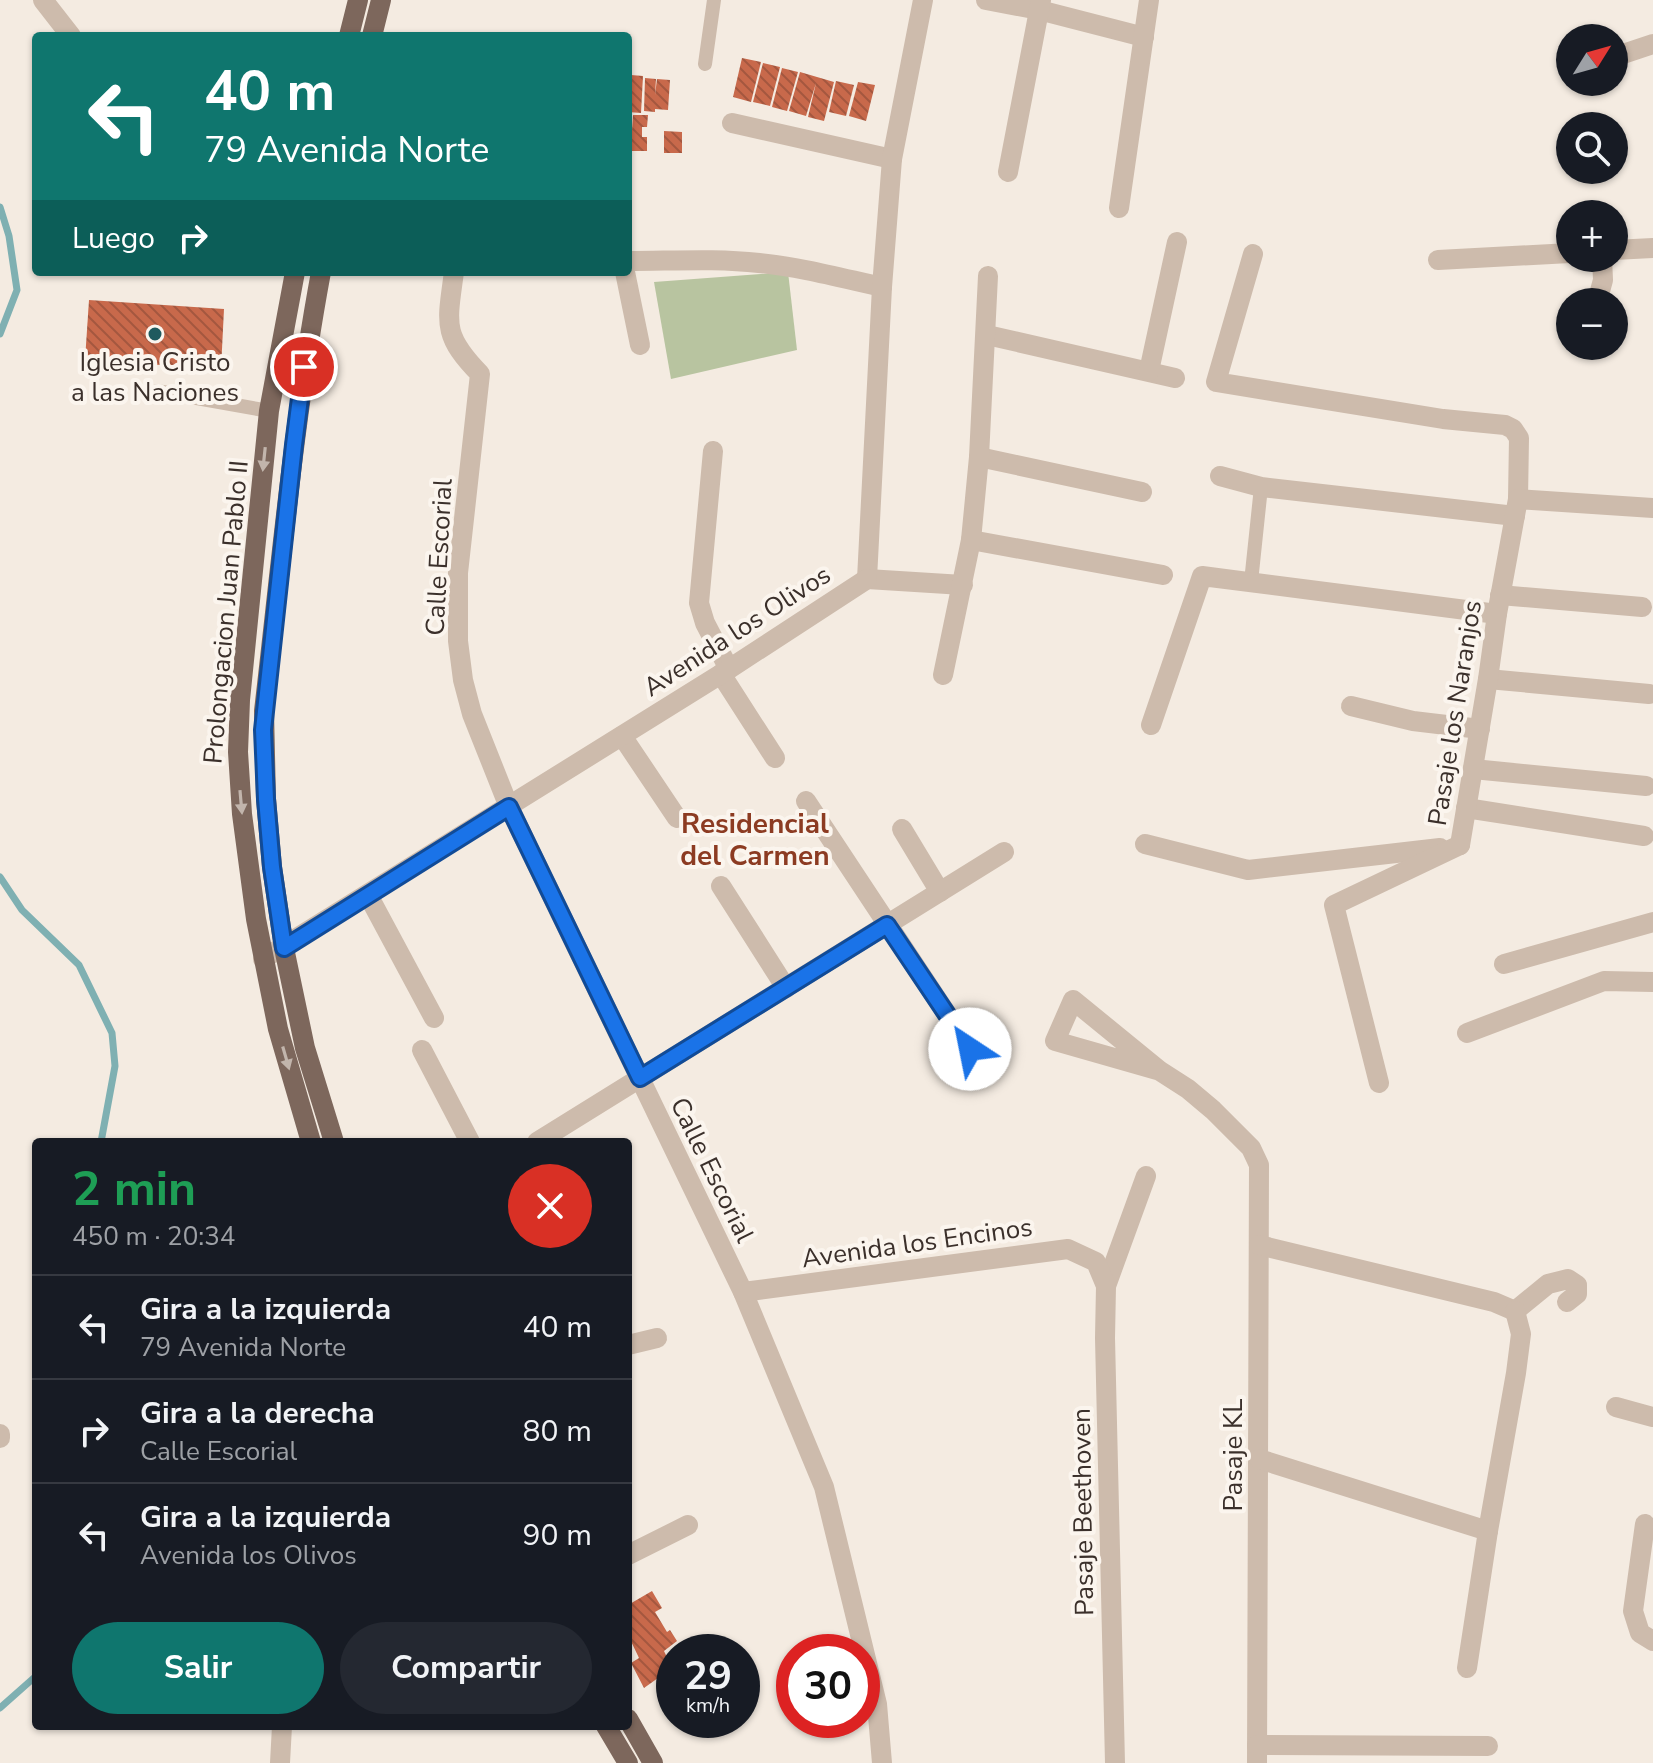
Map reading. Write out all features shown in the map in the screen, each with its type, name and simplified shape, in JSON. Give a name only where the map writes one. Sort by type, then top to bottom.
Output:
[{"type":"main road","points":[[350,32],[358,0]]},
{"type":"main road","points":[[373,32],[381,0]]},
{"type":"main road","name":"Prolongacion Juan Pablo II","points":[[294,276],[269,411],[240,700],[238,752],[242,814],[263,959],[278,1029],[310,1138]]},
{"type":"main road","name":"Prolongacion Juan Pablo II","points":[[320,276],[297,415],[264,711],[266,799],[284,948],[305,1048],[333,1138]]},
{"type":"main road","points":[[632,1726],[653,1763]]},
{"type":"main road","points":[[608,1730],[628,1763]]},
{"type":"street","points":[[43,0],[68,32]]},
{"type":"street","name":"Avenida los Olivos","points":[[263,959],[622,736],[867,579],[892,159],[923,0]]},
{"type":"street","points":[[986,0],[1040,5],[1144,37]]},
{"type":"street","points":[[1119,208],[1149,0]]},
{"type":"street","points":[[1008,172],[1040,5]]},
{"type":"street","points":[[1628,52],[1653,44]]},
{"type":"street","points":[[732,123],[892,159]]},
{"type":"street","points":[[1149,371],[1177,242]]},
{"type":"street","points":[[1628,249],[1653,248]]},
{"type":"street","name":"Pasaje los Naranjos","points":[[1253,254],[1216,382],[1443,419],[1505,425],[1513,429],[1519,438],[1516,508],[1460,845],[1334,905],[1379,1083]]},
{"type":"street","points":[[1438,260],[1556,254]]},
{"type":"street","points":[[632,261],[761,263],[882,287]]},
{"type":"street","name":"Calle Escorial","points":[[453,276],[449,308],[450,333],[460,353],[480,374],[458,573],[458,641],[463,680],[472,714],[509,807],[743,1292],[824,1487],[877,1704],[882,1763]]},
{"type":"street","points":[[626,276],[640,345]]},
{"type":"street","points":[[943,675],[971,540],[987,335],[988,276]]},
{"type":"street","points":[[987,335],[1175,378]]},
{"type":"street","points":[[713,451],[699,603],[725,671],[775,758]]},
{"type":"street","points":[[979,457],[1142,492]]},
{"type":"street","points":[[1220,476],[1261,487],[1516,508],[1653,508]]},
{"type":"street","points":[[971,540],[1163,575]]},
{"type":"street","points":[[1151,725],[1202,576],[1498,605],[1642,607]]},
{"type":"street","points":[[867,579],[963,585]]},
{"type":"street","points":[[1488,679],[1649,694]]},
{"type":"street","points":[[1351,706],[1413,721],[1480,729]]},
{"type":"street","points":[[622,736],[677,818]]},
{"type":"street","points":[[1473,769],[1646,786]]},
{"type":"street","points":[[806,801],[970,1049]]},
{"type":"street","points":[[1466,808],[1644,836]]},
{"type":"street","points":[[902,829],[940,892]]},
{"type":"street","points":[[1145,844],[1248,870],[1460,845]]},
{"type":"street","points":[[543,1138],[1004,852]]},
{"type":"street","points":[[721,886],[786,988]]},
{"type":"street","points":[[368,895],[434,1018]]},
{"type":"street","points":[[1504,964],[1653,922]]},
{"type":"street","points":[[1467,1033],[1604,981],[1653,982]]},
{"type":"street","points":[[1073,1000],[1139,1053],[1160,1071],[1055,1041],[1073,1000]]},
{"type":"street","points":[[422,1050],[468,1138]]},
{"type":"street","name":"Pasaje KL","points":[[1160,1071],[1213,1110],[1251,1148],[1259,1165],[1257,1754]]},
{"type":"street","points":[[1106,1286],[1146,1176]]},
{"type":"street","points":[[1259,1245],[1494,1302],[1515,1311]]},
{"type":"street","name":"Avenida los Encinos","points":[[743,1292],[1068,1249],[1096,1262]]},
{"type":"street","name":"Pasaje Beethoven","points":[[1096,1262],[1106,1286],[1115,1763]]},
{"type":"street","points":[[1515,1311],[1548,1284],[1568,1279],[1577,1285],[1577,1294],[1567,1302]]},
{"type":"street","points":[[1467,1668],[1516,1373],[1521,1334],[1515,1311]]},
{"type":"street","points":[[632,1344],[657,1338]]},
{"type":"street","points":[[1616,1407],[1653,1417]]},
{"type":"street","points":[[1259,1459],[1488,1531]]},
{"type":"street","points":[[1645,1524],[1633,1611],[1640,1633],[1653,1641]]},
{"type":"street","points":[[632,1553],[688,1525]]},
{"type":"street","points":[[280,1763],[282,1730]]},
{"type":"street","points":[[1257,1754],[1488,1746]]},
{"type":"lane","points":[[705,64],[714,0]]},
{"type":"lane","points":[[157,391],[269,411]]},
{"type":"lane","points":[[1251,582],[1261,487]]},
{"type":"green space","points":[[788,272],[797,350],[671,379],[654,282]]},
{"type":"building","points":[[742,58],[761,62],[751,102],[733,97]]},
{"type":"building","points":[[763,63],[780,67],[770,106],[753,102]]},
{"type":"building","points":[[782,68],[798,72],[787,111],[772,107]]},
{"type":"building","points":[[800,72],[834,82],[824,121],[808,117],[816,83],[806,116],[789,111]]},
{"type":"building","points":[[632,75],[643,76],[641,113],[632,112]]},
{"type":"building","points":[[645,78],[656,79],[655,95],[657,79],[670,80],[668,110],[644,111]]},
{"type":"building","points":[[836,81],[854,85],[846,116],[829,112]]},
{"type":"building","points":[[858,82],[875,85],[866,121],[849,116]]},
{"type":"building","points":[[633,115],[648,115],[647,127],[642,127],[642,137],[647,137],[647,151],[632,151]]},
{"type":"building","points":[[664,131],[682,132],[682,153],[664,153]]},
{"type":"building","name":"Iglesia Cristo a las Naciones","points":[[89,300],[224,309],[221,369],[85,360]]},
{"type":"building","points":[[652,1591],[662,1608],[655,1612],[667,1632],[670,1630],[673,1634],[656,1634],[656,1679],[644,1688],[632,1665],[639,1658],[632,1643],[632,1603]]},
{"type":"waterway","points":[[0,207],[9,236],[17,290],[0,334]]},
{"type":"waterway","points":[[0,877],[22,910],[79,965],[112,1033],[115,1066],[102,1138]]},
{"type":"waterway","points":[[0,1708],[32,1680]]},
{"type":"place","name":"Iglesia Cristo a las Naciones","points":[[155,334]]},
{"type":"district","name":"Residencial del Carmen","points":[[755,840]]},
{"type":"route","points":[[304,367],[263,730],[272,867],[284,948],[509,807],[640,1078],[887,925],[970,1049]]}]
